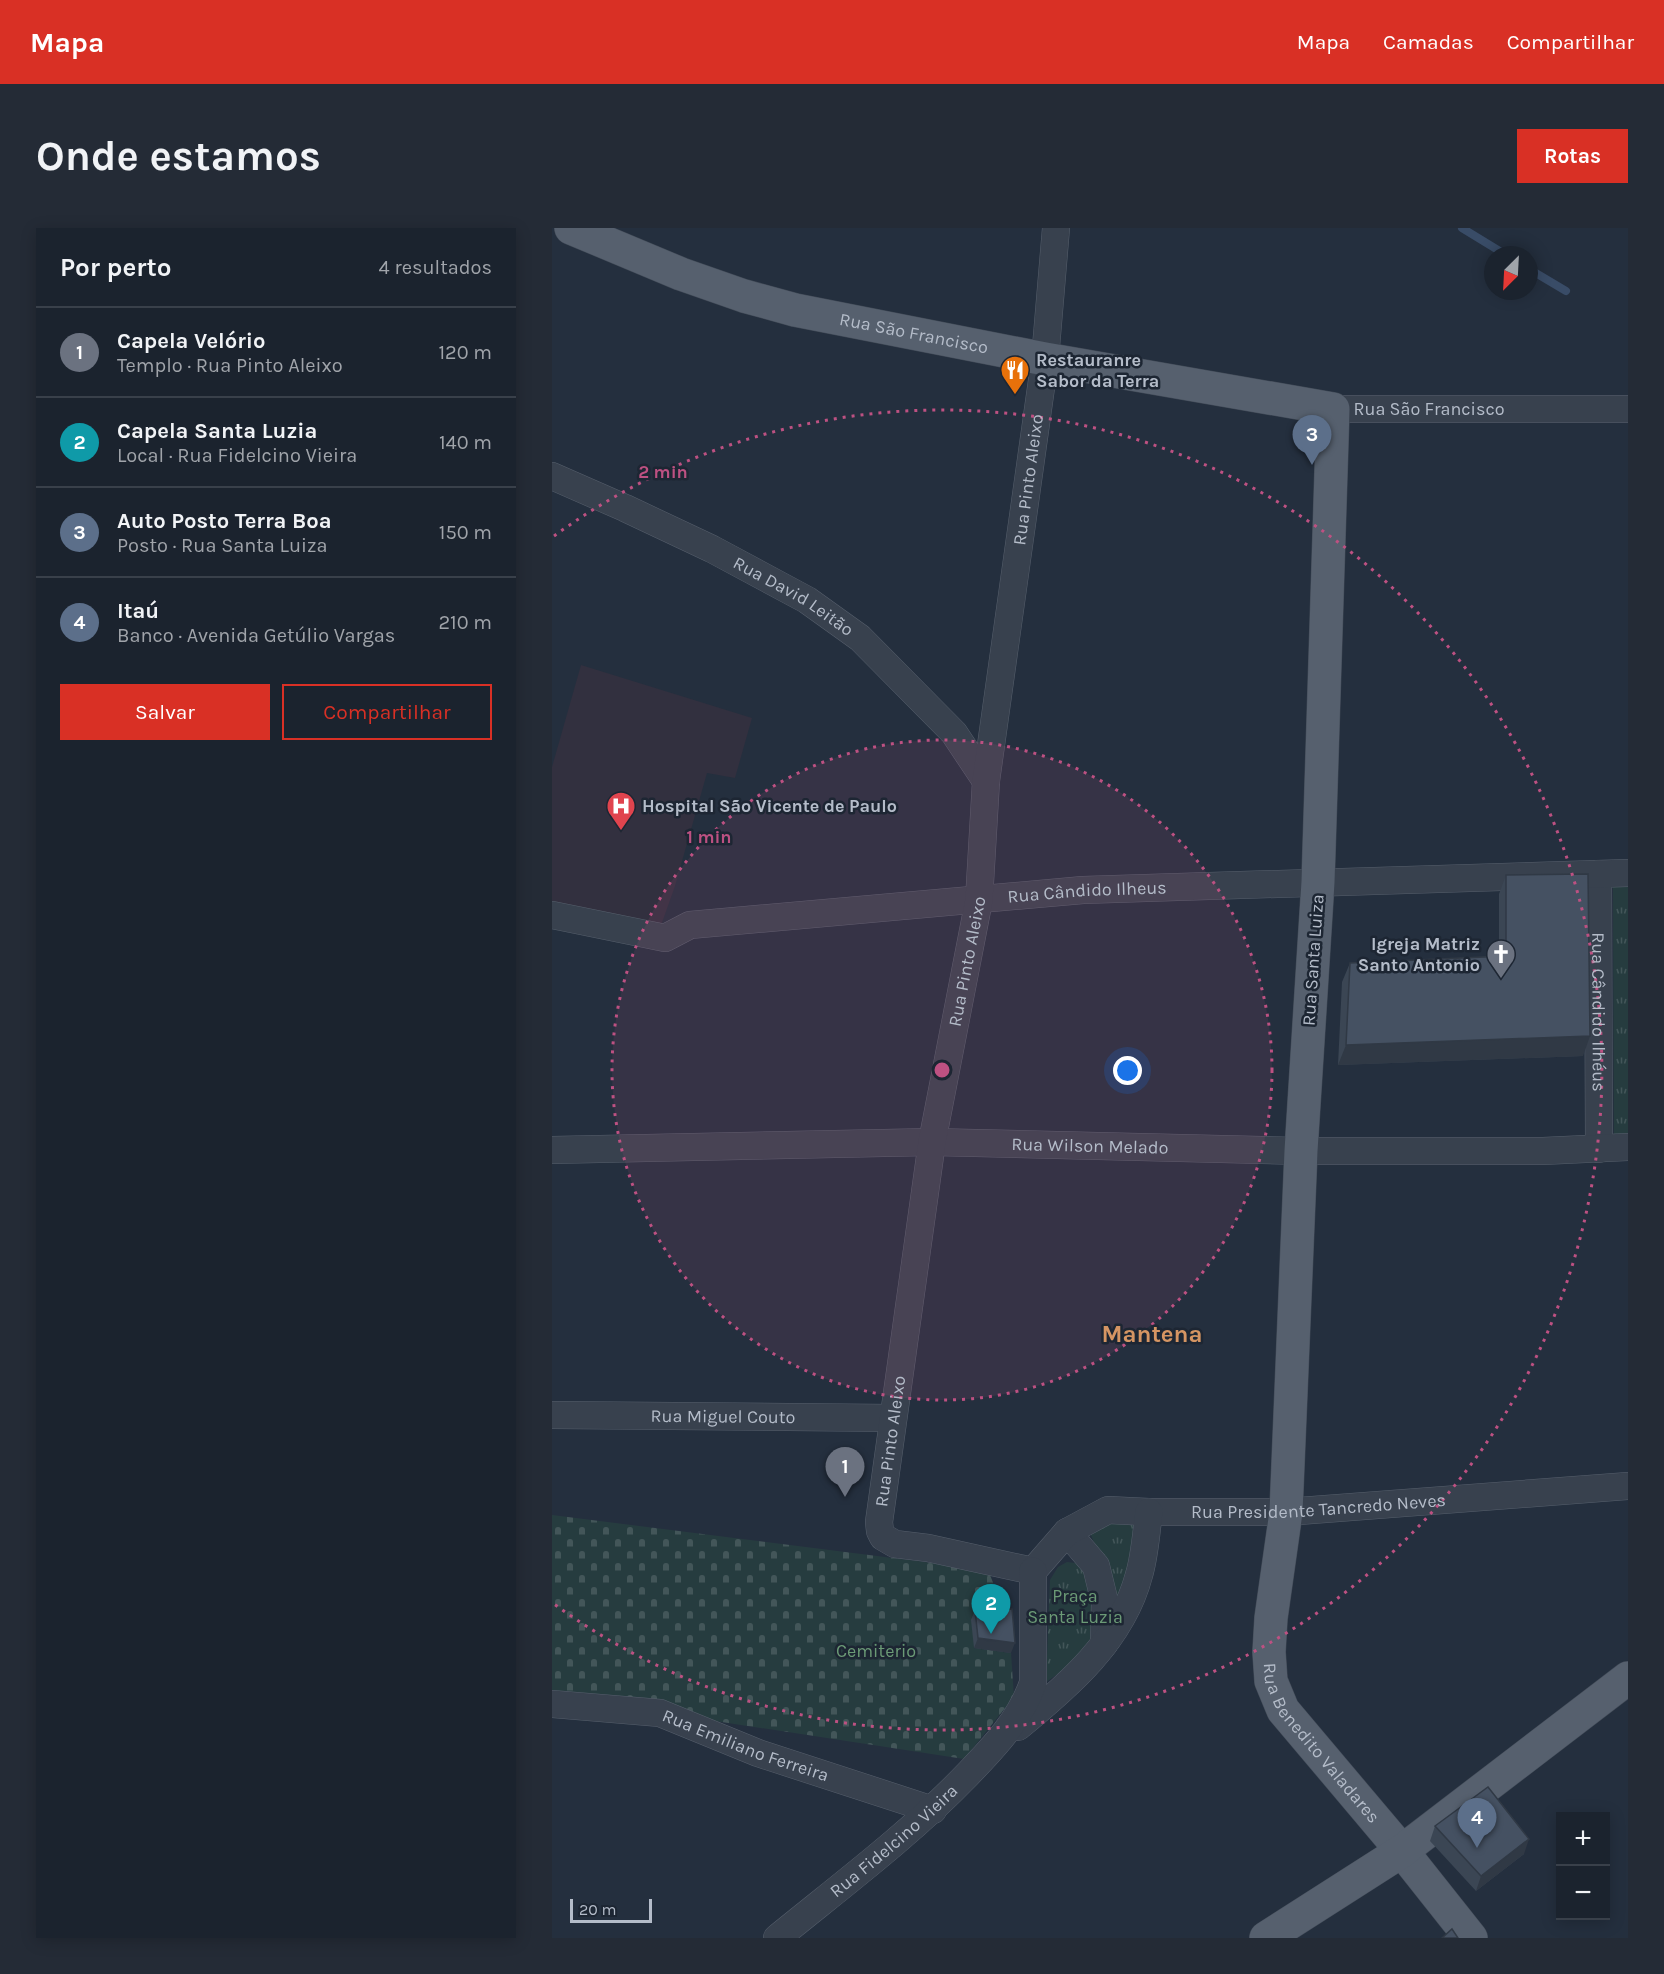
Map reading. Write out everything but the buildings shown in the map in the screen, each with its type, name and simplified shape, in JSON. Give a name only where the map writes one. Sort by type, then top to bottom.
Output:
[{"type":"main road","name":"Rua São Francisco","points":[[571,228],[681,274],[744,296],[795,310],[1045,359],[1333,409]]},
{"type":"main road","name":"Rua Santa Luiza","points":[[1286,1512],[1301,1151],[1318,882],[1333,409]]},
{"type":"main road","name":"Rua Benedito Valadares","points":[[1286,1512],[1271,1618],[1269,1652],[1271,1681],[1283,1710],[1402,1851],[1471,1938]]},
{"type":"main road","points":[[1266,1938],[1402,1851],[1628,1678]]},
{"type":"street","name":"Rua Pinto Aleixo","points":[[1033,1571],[928,1548],[895,1544],[883,1537],[879,1522],[932,1142],[980,900],[986,781],[1045,359],[1056,228]]},
{"type":"street","name":"Rua São Francisco","points":[[1333,409],[1628,409]]},
{"type":"street","name":"Rua David Leitão","points":[[552,477],[712,549],[807,600],[860,638],[954,734],[986,781]]},
{"type":"street","name":"Rua Cândido Ilheus","points":[[552,915],[665,938],[690,926],[1083,890],[1628,873]]},
{"type":"street","name":"Rua Cândido Ilhéus","points":[[1598,874],[1599,1149]]},
{"type":"street","name":"Rua Wilson Melado","points":[[552,1150],[932,1142],[1301,1151],[1543,1151],[1628,1147]]},
{"type":"street","name":"Rua Miguel Couto","points":[[552,1415],[893,1419]]},
{"type":"street","name":"Rua Presidente Tancredo Neves","points":[[1033,1571],[1066,1532],[1108,1510],[1286,1512],[1628,1487]]},
{"type":"street","name":"Rua Fidelcino Vieira","points":[[777,1938],[933,1810],[1002,1738],[1056,1695],[1103,1646],[1120,1623],[1140,1575],[1149,1512]]},
{"type":"street","points":[[1066,1532],[1096,1566],[1099,1575],[1106,1603],[1103,1646]]},
{"type":"street","name":"Rua Fidelcino Vieira","points":[[1002,1738],[1027,1699],[1032,1683],[1033,1571]]},
{"type":"street","name":"Rua Emiliano Ferreira","points":[[552,1704],[660,1713],[758,1753],[933,1810]]},
{"type":"shaded area","name":"Hospital São Vicente de Paulo","points":[[581,665],[752,718],[735,778],[707,773],[675,886],[659,931],[552,905],[552,767]]},
{"type":"green space","points":[[1613,887],[1628,887],[1628,1139],[1614,1140]]},
{"type":"green space","name":"Cemiterio","points":[[552,1515],[988,1570],[1008,1620],[974,1648],[1011,1653],[1014,1697],[964,1759],[552,1696]]},
{"type":"green space","name":"Praça Santa Luzia","points":[[1134,1518],[1135,1540],[1119,1600],[1090,1533],[1099,1526]]},
{"type":"green space","name":"Praça Santa Luzia","points":[[1067,1562],[1083,1564],[1095,1581],[1095,1638],[1075,1662],[1046,1682],[1050,1580],[1058,1567]]},
{"type":"waterway","points":[[1462,228],[1491,246]]},
{"type":"waterway","points":[[1538,274],[1566,291]]},
{"type":"place","name":"Restauranre Sabor da Terra","points":[[1015,396]]},
{"type":"place","name":"Auto Posto Terra Boa","points":[[1312,465]]},
{"type":"place","name":"Hospital São Vicente de Paulo","points":[[621,832]]},
{"type":"place","name":"Igreja Matriz Santo Antonio","points":[[1501,980]]},
{"type":"place","name":"Capela Velório","points":[[845,1497]]},
{"type":"place","name":"Capela Santa Luzia","points":[[991,1634]]},
{"type":"place","name":"Itaú","points":[[1477,1848]]},
{"type":"district","name":"Mantena","points":[[1152,1334]]}]
